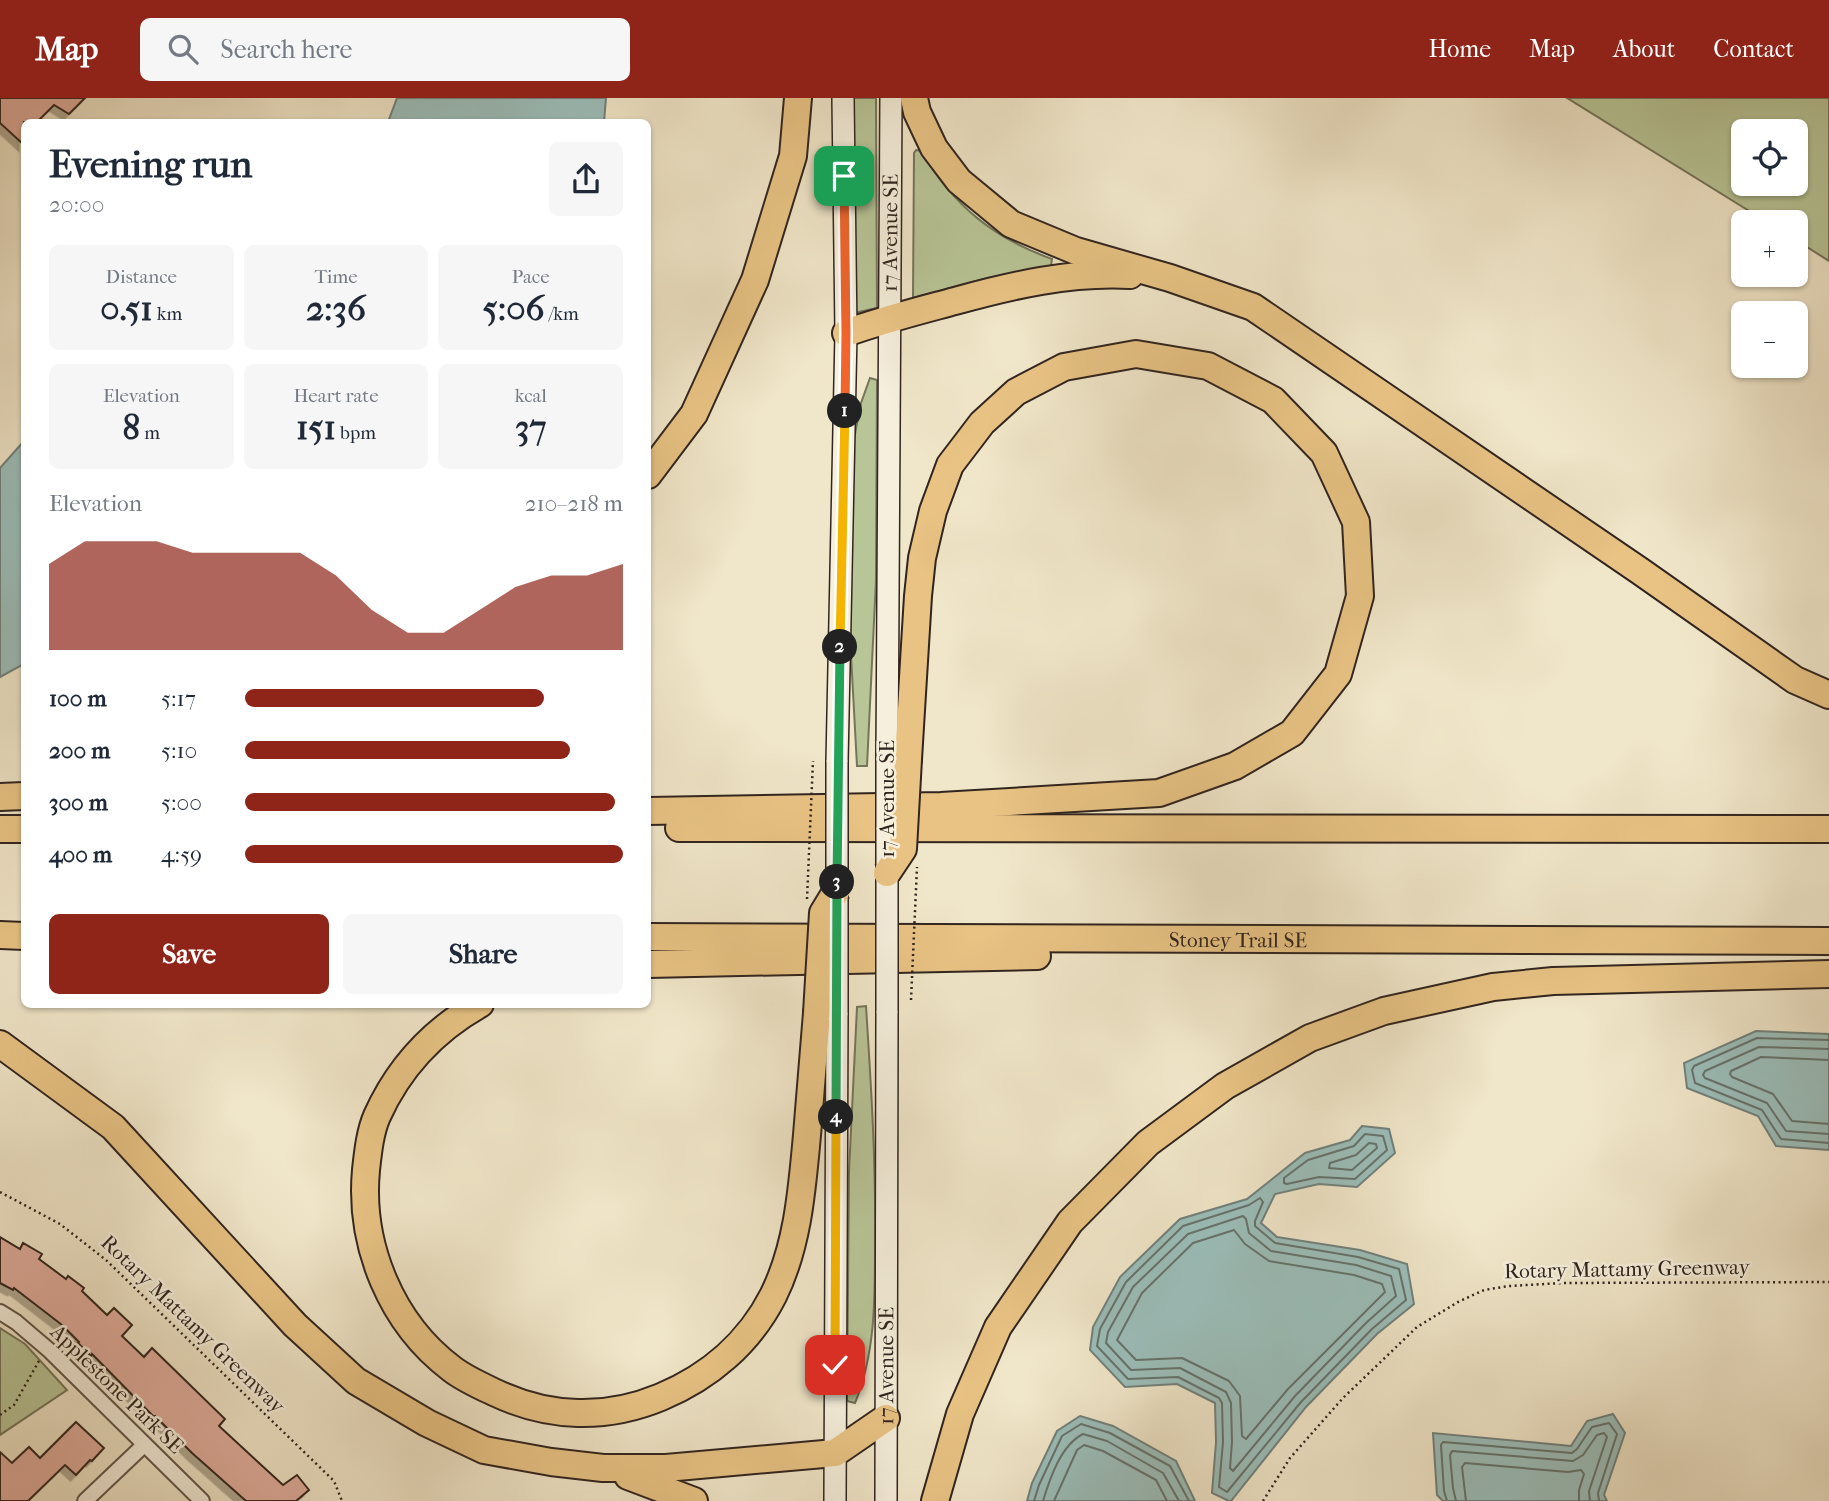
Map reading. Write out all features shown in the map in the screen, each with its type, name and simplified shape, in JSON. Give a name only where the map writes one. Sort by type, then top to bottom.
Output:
[{"type":"highway","points":[[651,471],[694,414],[755,280],[793,156],[798,98]]},
{"type":"highway","points":[[914,98],[917,112],[934,148],[959,181],[1012,224],[1076,251],[1170,278],[1253,307],[1795,680],[1829,695]]},
{"type":"highway","points":[[846,333],[891,317],[1011,286],[1066,276],[1170,278]]},
{"type":"highway","points":[[651,811],[940,806],[1159,793],[1235,766],[1292,733],[1338,674],[1360,596],[1356,522],[1324,453],[1273,400],[1209,366],[1136,354],[1064,367],[1016,392],[982,423],[950,465],[933,511],[922,558],[897,760],[903,849],[887,873]]},
{"type":"highway","points":[[0,797],[21,796]]},
{"type":"highway","points":[[651,828],[1829,829]]},
{"type":"highway","points":[[0,829],[21,829]]},
{"type":"highway","points":[[474,1008],[439,1031],[413,1057],[392,1087],[376,1119],[364,1189],[366,1224],[374,1256],[387,1288],[405,1319],[426,1346],[453,1370],[515,1402],[548,1411],[583,1414],[627,1408],[679,1389],[735,1350],[757,1324],[774,1294],[787,1262],[801,1197],[827,1013],[823,914],[837,890]]},
{"type":"highway","points":[[0,936],[21,936]]},
{"type":"highway","name":"Stoney Trail SE","points":[[651,937],[1488,942],[1829,941]]},
{"type":"highway","points":[[651,964],[1297,951],[1324,939]]},
{"type":"highway","points":[[935,1501],[960,1414],[998,1327],[1070,1222],[1148,1143],[1225,1086],[1310,1038],[1384,1012],[1493,987],[1553,981],[1829,974]]},
{"type":"highway","points":[[0,1044],[113,1127],[295,1325],[356,1381],[427,1423],[484,1450],[603,1468],[666,1468],[835,1453],[886,1419]]},
{"type":"highway","points":[[603,1468],[657,1485],[694,1501]]},
{"type":"main road","points":[[837,890],[846,333],[843,98]]},
{"type":"main road","name":"17 Avenue SE","points":[[891,98],[897,760]]},
{"type":"main road","name":"17 Avenue SE","points":[[886,1501],[887,873]]},
{"type":"main road","points":[[827,1013],[835,1501]]},
{"type":"street","name":"Applestone Park SE","points":[[0,1312],[50,1350],[202,1501]]},
{"type":"street","points":[[85,1501],[144,1445]]},
{"type":"path","points":[[806,907],[813,761]]},
{"type":"path","points":[[911,1000],[917,867]]},
{"type":"path","name":"Rotary Mattamy Greenway","points":[[0,1192],[60,1224],[106,1260],[334,1481],[342,1501]]},
{"type":"path","name":"Rotary Mattamy Greenway","points":[[1263,1501],[1290,1458],[1307,1438],[1343,1398],[1417,1327],[1484,1290],[1563,1283],[1829,1282]]},
{"type":"path","points":[[0,1415],[14,1405],[38,1362],[50,1350]]},
{"type":"green space","points":[[849,98],[876,98],[877,308],[854,313]]},
{"type":"green space","points":[[1567,98],[1829,98],[1829,261],[1808,248],[1808,210],[1748,210]]},
{"type":"green space","points":[[916,150],[921,151],[947,188],[976,217],[1011,241],[1052,259],[1051,266],[987,278],[913,298]]},
{"type":"green space","points":[[870,378],[877,380],[876,580],[867,766],[857,766],[849,618],[854,439],[861,403]]},
{"type":"green space","points":[[866,1006],[874,1152],[875,1282],[871,1344],[855,1403],[847,1401],[849,1172],[857,1007]]},
{"type":"green space","points":[[0,1328],[25,1344],[67,1390],[0,1435]]},
{"type":"water","points":[[397,98],[606,98],[604,119],[389,119]]},
{"type":"water","points":[[21,444],[21,666],[0,677],[0,468]]},
{"type":"water","points":[[1756,1031],[1829,1034],[1829,1150],[1776,1146],[1758,1116],[1687,1088],[1684,1063]]},
{"type":"water","points":[[1362,1126],[1389,1129],[1395,1153],[1357,1187],[1319,1184],[1275,1194],[1261,1223],[1277,1237],[1360,1250],[1407,1264],[1414,1304],[1377,1334],[1306,1407],[1229,1501],[1212,1493],[1216,1442],[1215,1403],[1177,1384],[1125,1387],[1090,1350],[1093,1327],[1120,1277],[1180,1219],[1247,1199],[1305,1153],[1350,1140]]},
{"type":"water","points":[[1613,1414],[1625,1433],[1604,1495],[1607,1501],[1443,1501],[1437,1495],[1433,1433],[1571,1446],[1587,1421]]},
{"type":"water","points":[[1080,1416],[1113,1426],[1176,1461],[1195,1501],[1027,1501],[1032,1483],[1057,1431]]},
{"type":"building","points":[[0,98],[85,98],[69,114],[54,105],[40,119],[21,119],[21,142],[0,123]]},
{"type":"building","points":[[0,1237],[20,1249],[23,1243],[42,1254],[39,1259],[66,1279],[68,1276],[84,1288],[82,1291],[107,1315],[114,1308],[132,1325],[122,1336],[144,1357],[152,1348],[225,1419],[219,1426],[283,1485],[297,1475],[309,1490],[296,1501],[246,1501],[154,1417],[62,1325],[14,1288],[13,1290],[0,1283]]},
{"type":"building","points":[[76,1422],[104,1448],[92,1461],[76,1475],[65,1465],[28,1501],[0,1501],[0,1452],[12,1463],[29,1447],[40,1458]]},
{"type":"route","points":[[835,1365],[837,762],[846,333],[844,176]]}]
